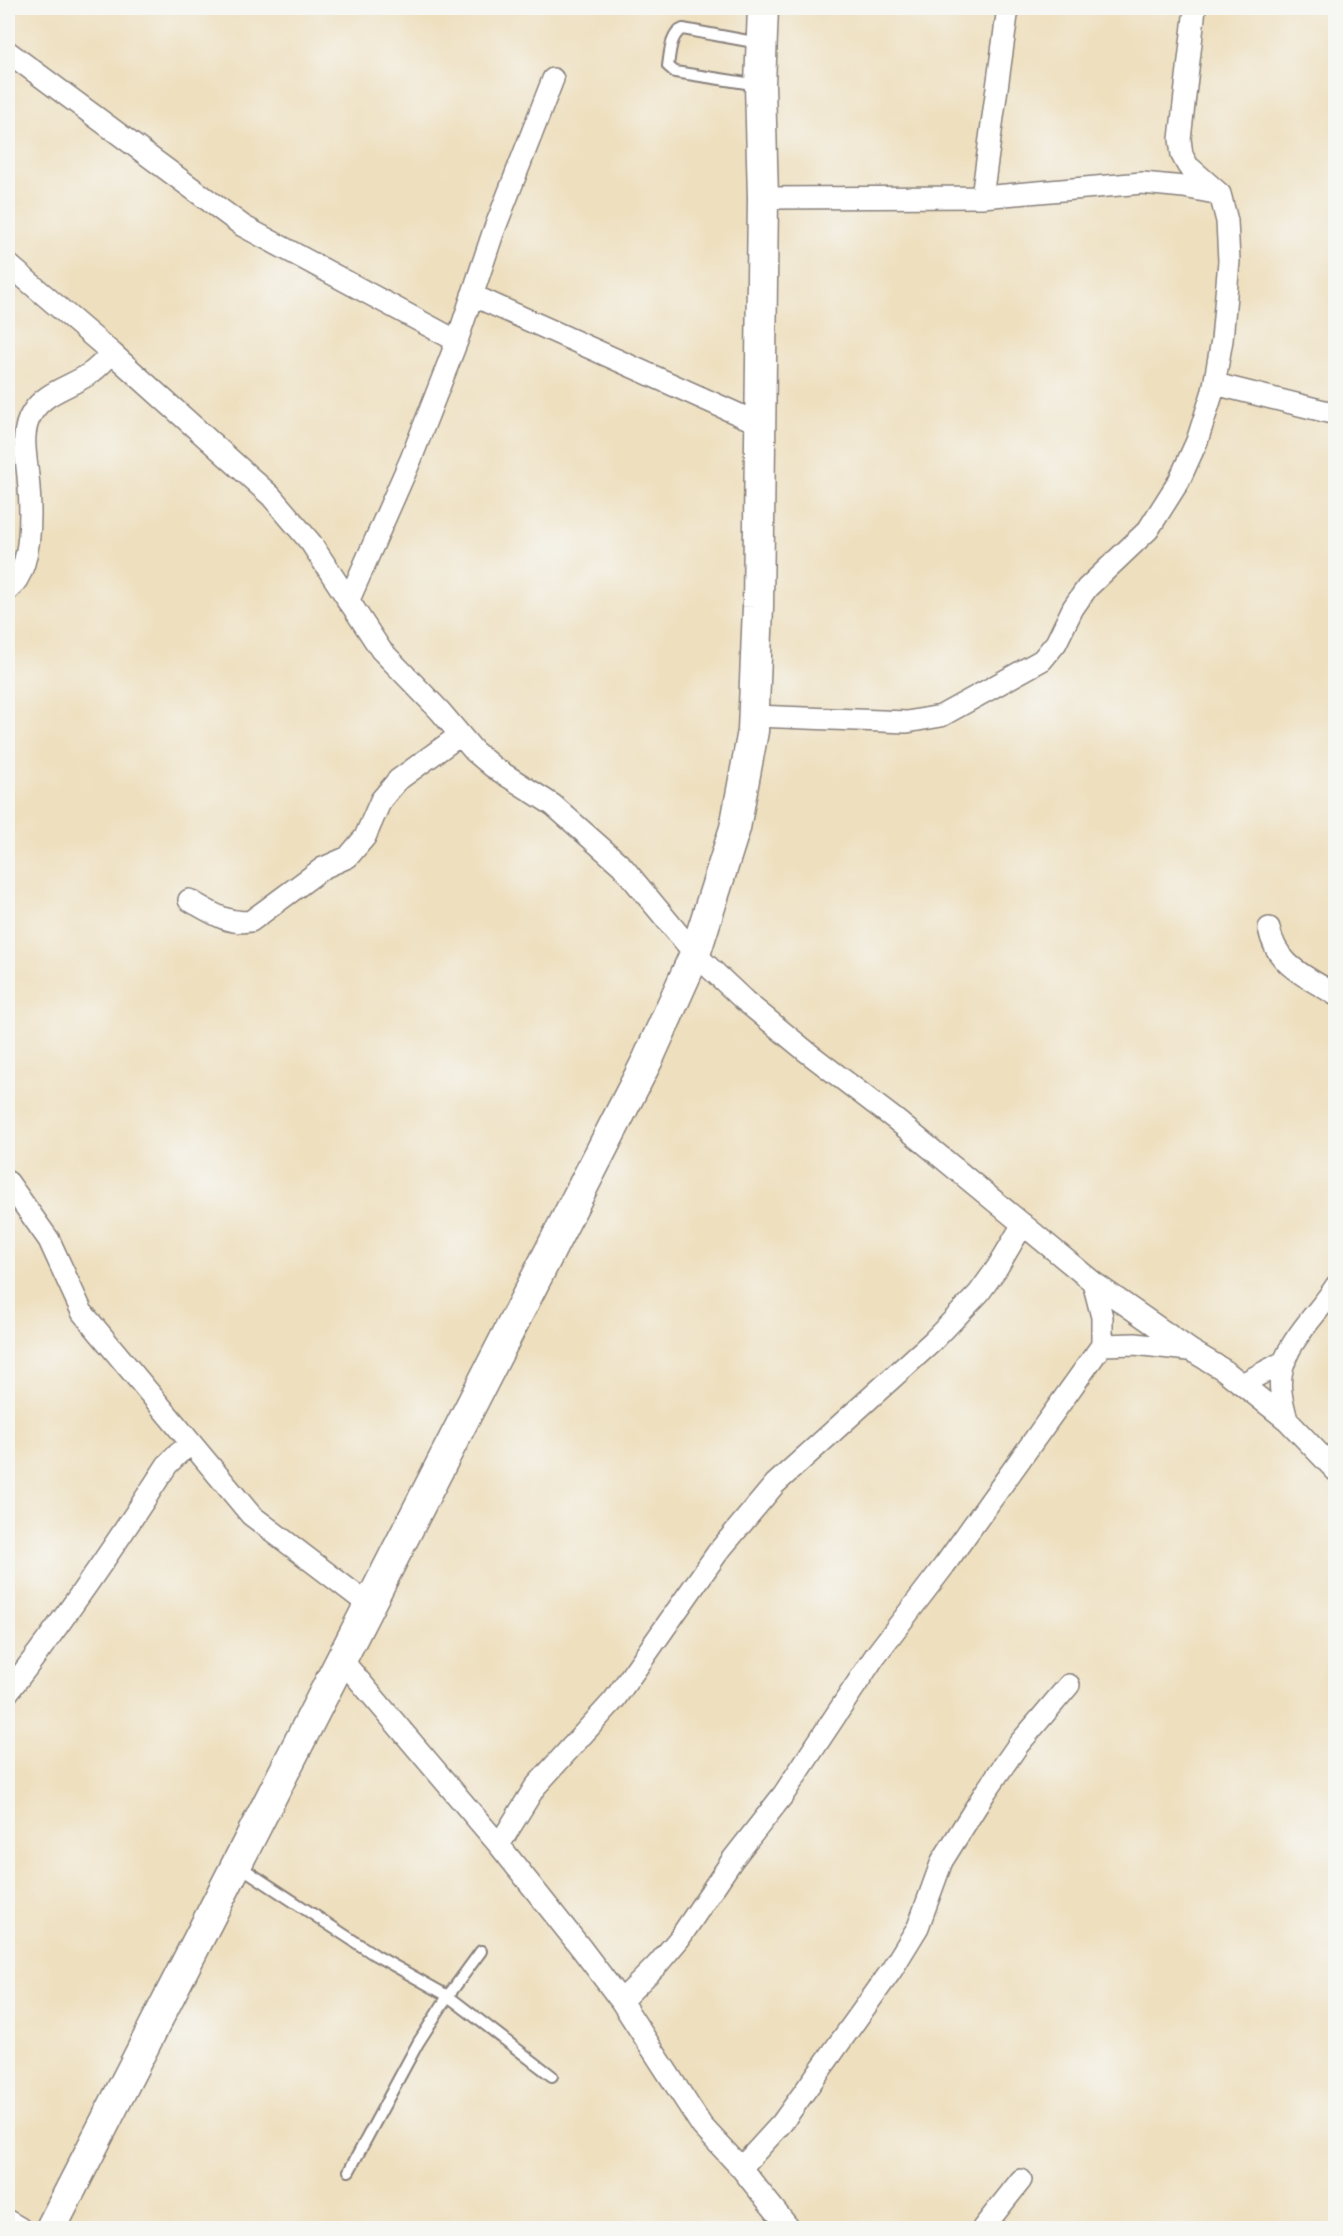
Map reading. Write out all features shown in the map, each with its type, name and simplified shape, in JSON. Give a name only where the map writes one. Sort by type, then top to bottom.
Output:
[{"type":"street","points":[[51,2229],[648,1059],[695,954],[735,828],[753,731],[758,607],[763,198],[760,85],[763,8]]},
{"type":"street","points":[[982,196],[1008,8]]},
{"type":"street","points":[[753,716],[907,722],[941,716],[1042,660],[1056,643],[1073,608],[1087,588],[1148,530],[1179,481],[1215,384],[1222,340],[1228,261],[1227,221],[1220,194],[1188,166],[1182,155],[1180,139],[1195,8]]},
{"type":"street","points":[[8,52],[243,226],[458,340]]},
{"type":"street","points":[[348,602],[411,459],[458,340],[494,233],[553,79]]},
{"type":"street","points":[[763,198],[982,196],[1142,183],[1184,187],[1220,194]]},
{"type":"street","points":[[8,264],[112,353],[271,496],[311,543],[381,650],[440,711],[474,752],[493,767],[554,805],[622,866],[695,954],[745,1000],[807,1052],[896,1120],[1093,1282],[1242,1384],[1287,1420],[1335,1471]]},
{"type":"street","points":[[472,295],[760,424]]},
{"type":"street","points":[[8,590],[23,569],[28,546],[30,495],[25,436],[32,414],[50,394],[92,372],[112,353]]},
{"type":"street","points":[[1215,384],[1335,414]]},
{"type":"street","points":[[189,900],[221,918],[238,923],[250,921],[323,868],[348,857],[364,837],[381,800],[398,780],[460,735]]},
{"type":"street","points":[[1269,928],[1271,940],[1286,964],[1335,995]]},
{"type":"street","points":[[8,1182],[49,1240],[82,1312],[251,1515],[369,1605]]},
{"type":"street","points":[[499,1845],[535,1788],[614,1700],[718,1552],[775,1484],[932,1342],[979,1293],[1023,1224]]},
{"type":"street","points":[[621,2001],[680,1939],[733,1859],[783,1795],[875,1656],[944,1566],[1102,1345],[1102,1317],[1093,1282]]},
{"type":"street","points":[[1287,1420],[1281,1391],[1281,1376],[1285,1361],[1297,1336],[1335,1286]]},
{"type":"street","points":[[1102,1345],[1135,1344],[1192,1351]]},
{"type":"street","points":[[1242,1384],[1285,1361]]},
{"type":"street","points":[[8,1692],[110,1552],[167,1465],[192,1444]]},
{"type":"street","points":[[341,1659],[499,1845],[621,2001],[702,2126],[741,2168],[789,2229]]},
{"type":"street","points":[[741,2168],[782,2122],[891,1971],[918,1928],[942,1861],[979,1801],[1018,1745],[1069,1685]]},
{"type":"street","points":[[983,2229],[1021,2180]]},
{"type":"street","points":[[8,2221],[20,2229]]},
{"type":"lane","points":[[760,85],[675,72],[668,66],[674,35],[683,29],[761,43]]},
{"type":"lane","points":[[236,1864],[375,1955],[448,1996],[552,2076]]},
{"type":"lane","points":[[349,2171],[418,2043],[448,1996],[481,1951]]}]
